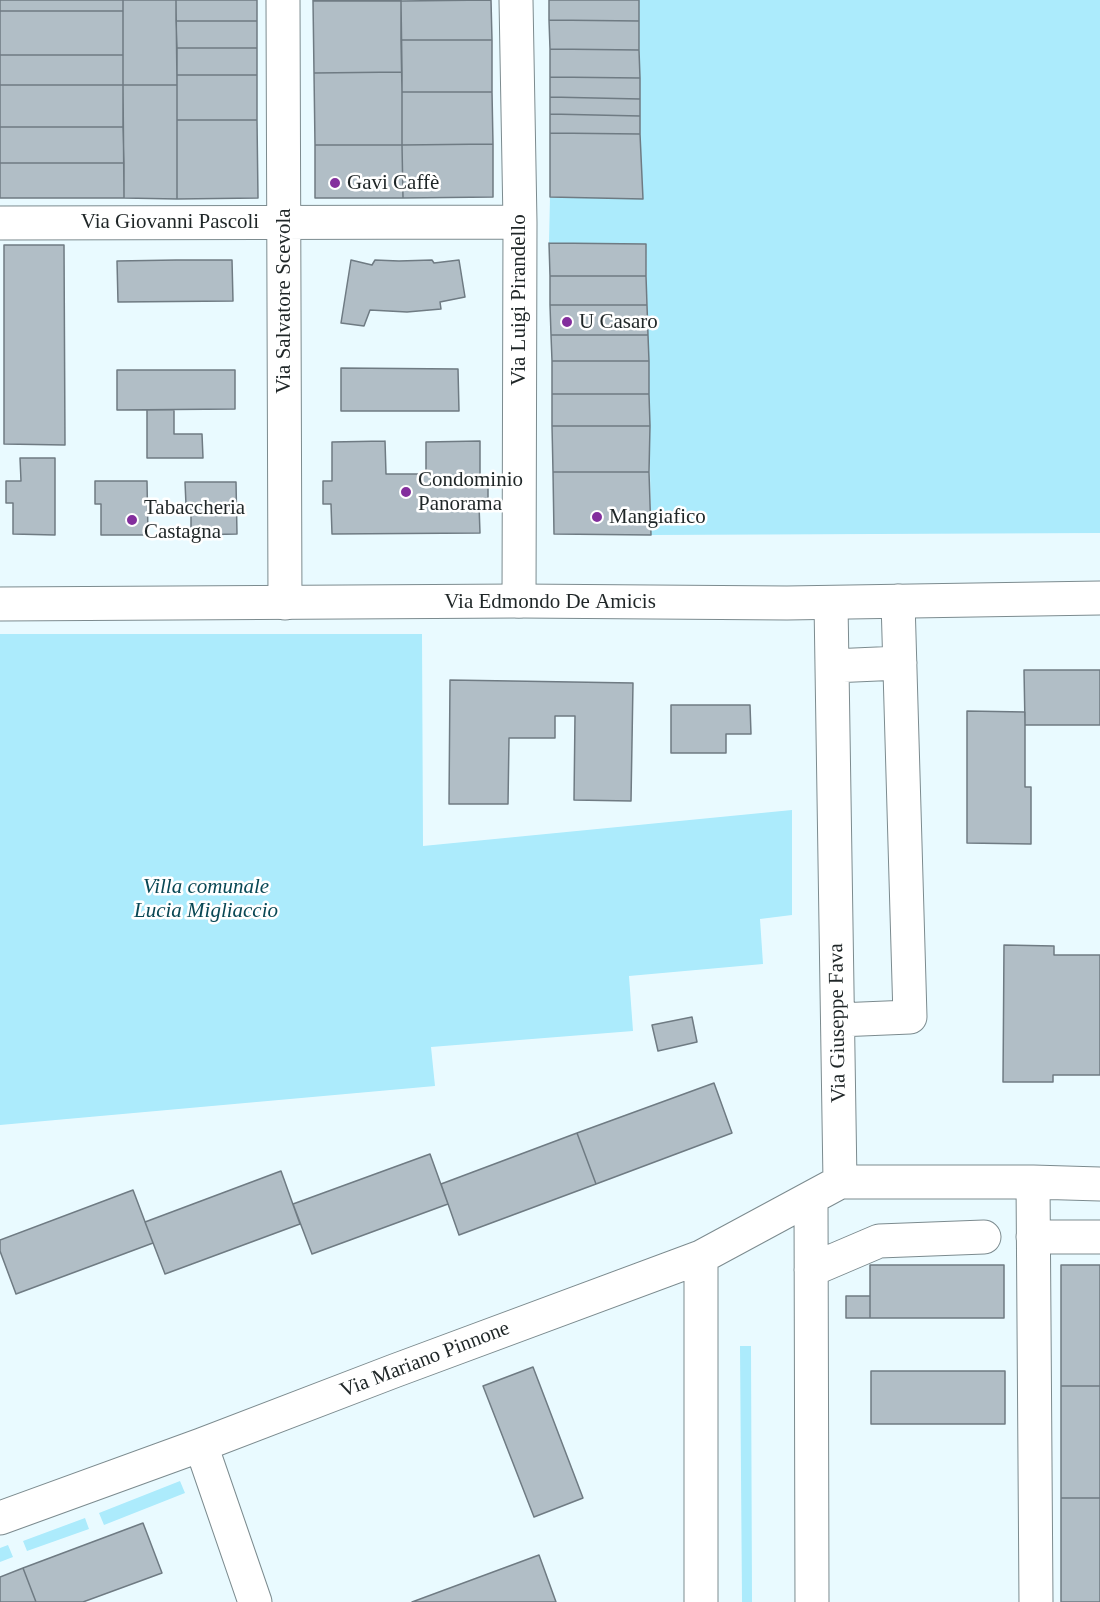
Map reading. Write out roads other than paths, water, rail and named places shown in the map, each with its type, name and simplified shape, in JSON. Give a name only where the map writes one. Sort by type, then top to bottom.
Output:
[{"type":"street","name":"Via Salvatore Scevola","points":[[283,0],[285,603]]},
{"type":"street","name":"Via Luigi Pirandello","points":[[516,0],[520,222],[519,601]]},
{"type":"street","name":"Via Giovanni Pascoli","points":[[0,223],[520,222]]},
{"type":"street","name":"Via Edmondo De Amicis","points":[[0,604],[519,601],[831,603],[1100,598]]},
{"type":"street","points":[[838,1020],[910,1017],[898,601]]},
{"type":"street","name":"Via Giuseppe Fava","points":[[831,603],[840,1182]]},
{"type":"street","points":[[832,666],[900,663]]},
{"type":"street","points":[[840,1182],[1100,1184]]},
{"type":"street","name":"Via Mariano Pinnone","points":[[0,1518],[701,1257],[840,1182]]},
{"type":"street","points":[[1033,1182],[1036,1602]]},
{"type":"street","points":[[811,1198],[812,1602]]},
{"type":"street","points":[[811,1270],[879,1241],[984,1237]]},
{"type":"street","points":[[1033,1237],[1100,1237]]},
{"type":"street","points":[[701,1257],[702,1602]]},
{"type":"street","points":[[201,1445],[255,1602]]},
{"type":"place","name":"Gavi Caffè","points":[[335,183]]},
{"type":"place","name":"U Casaro","points":[[567,322]]},
{"type":"place","name":"Condominio Panorama","points":[[406,492]]},
{"type":"place","name":"Mangiafico","points":[[597,517]]},
{"type":"place","name":"Tabaccheria Castagna","points":[[132,520]]},
{"type":"park label","name":"Villa comunale Lucia Migliaccio","points":[[206,899]]}]
